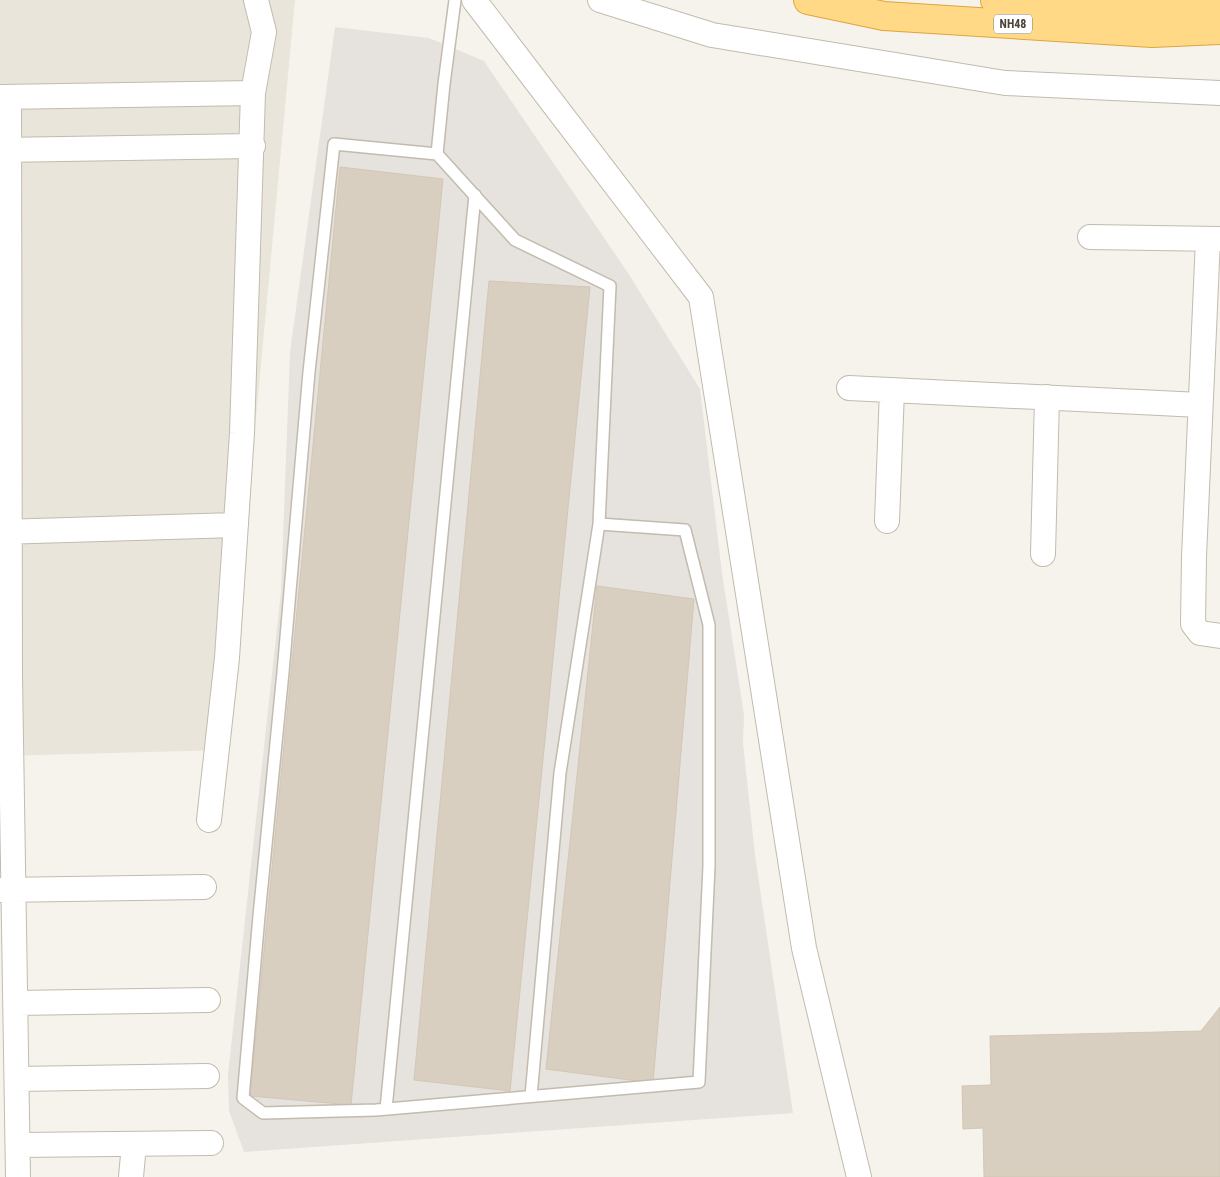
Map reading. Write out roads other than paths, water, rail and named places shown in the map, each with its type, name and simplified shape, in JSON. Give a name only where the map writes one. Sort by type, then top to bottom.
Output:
[{"type":"highway","name":"NH48","points":[[808,0],[884,16],[1152,33],[1220,30]]},
{"type":"highway","name":"NH48","points":[[995,0],[1093,8],[1220,5]]},
{"type":"street","points":[[209,820],[227,658],[242,432],[246,269],[253,146],[253,93],[264,32],[256,0]]},
{"type":"street","points":[[474,0],[701,297],[804,948],[859,1177]]},
{"type":"street","points":[[600,0],[712,35],[1005,83],[1220,93]]},
{"type":"street","points":[[18,1177],[16,1003],[7,889],[10,677],[5,532],[5,97],[253,93]]},
{"type":"street","points":[[5,150],[253,146]]},
{"type":"street","points":[[1090,237],[1214,239],[1200,405],[1193,624],[1200,633],[1220,636]]},
{"type":"street","points":[[849,388],[1200,405]]},
{"type":"street","points":[[887,521],[892,390]]},
{"type":"street","points":[[1043,554],[1047,397]]},
{"type":"street","points":[[5,532],[236,525]]},
{"type":"street","points":[[7,889],[204,887]]},
{"type":"street","points":[[16,1003],[208,1000]]},
{"type":"street","points":[[17,1079],[207,1076]]},
{"type":"street","points":[[18,1145],[211,1143]]},
{"type":"street","points":[[131,1177],[134,1144]]},
{"type":"lane","points":[[437,154],[455,0]]},
{"type":"lane","points":[[531,1096],[560,773],[599,524],[610,286],[515,240],[437,154],[334,144],[309,372],[283,672],[242,1098],[263,1113],[386,1109],[699,1082],[709,866],[710,625],[685,530],[599,524]]},
{"type":"lane","points":[[386,1109],[475,195]]}]
